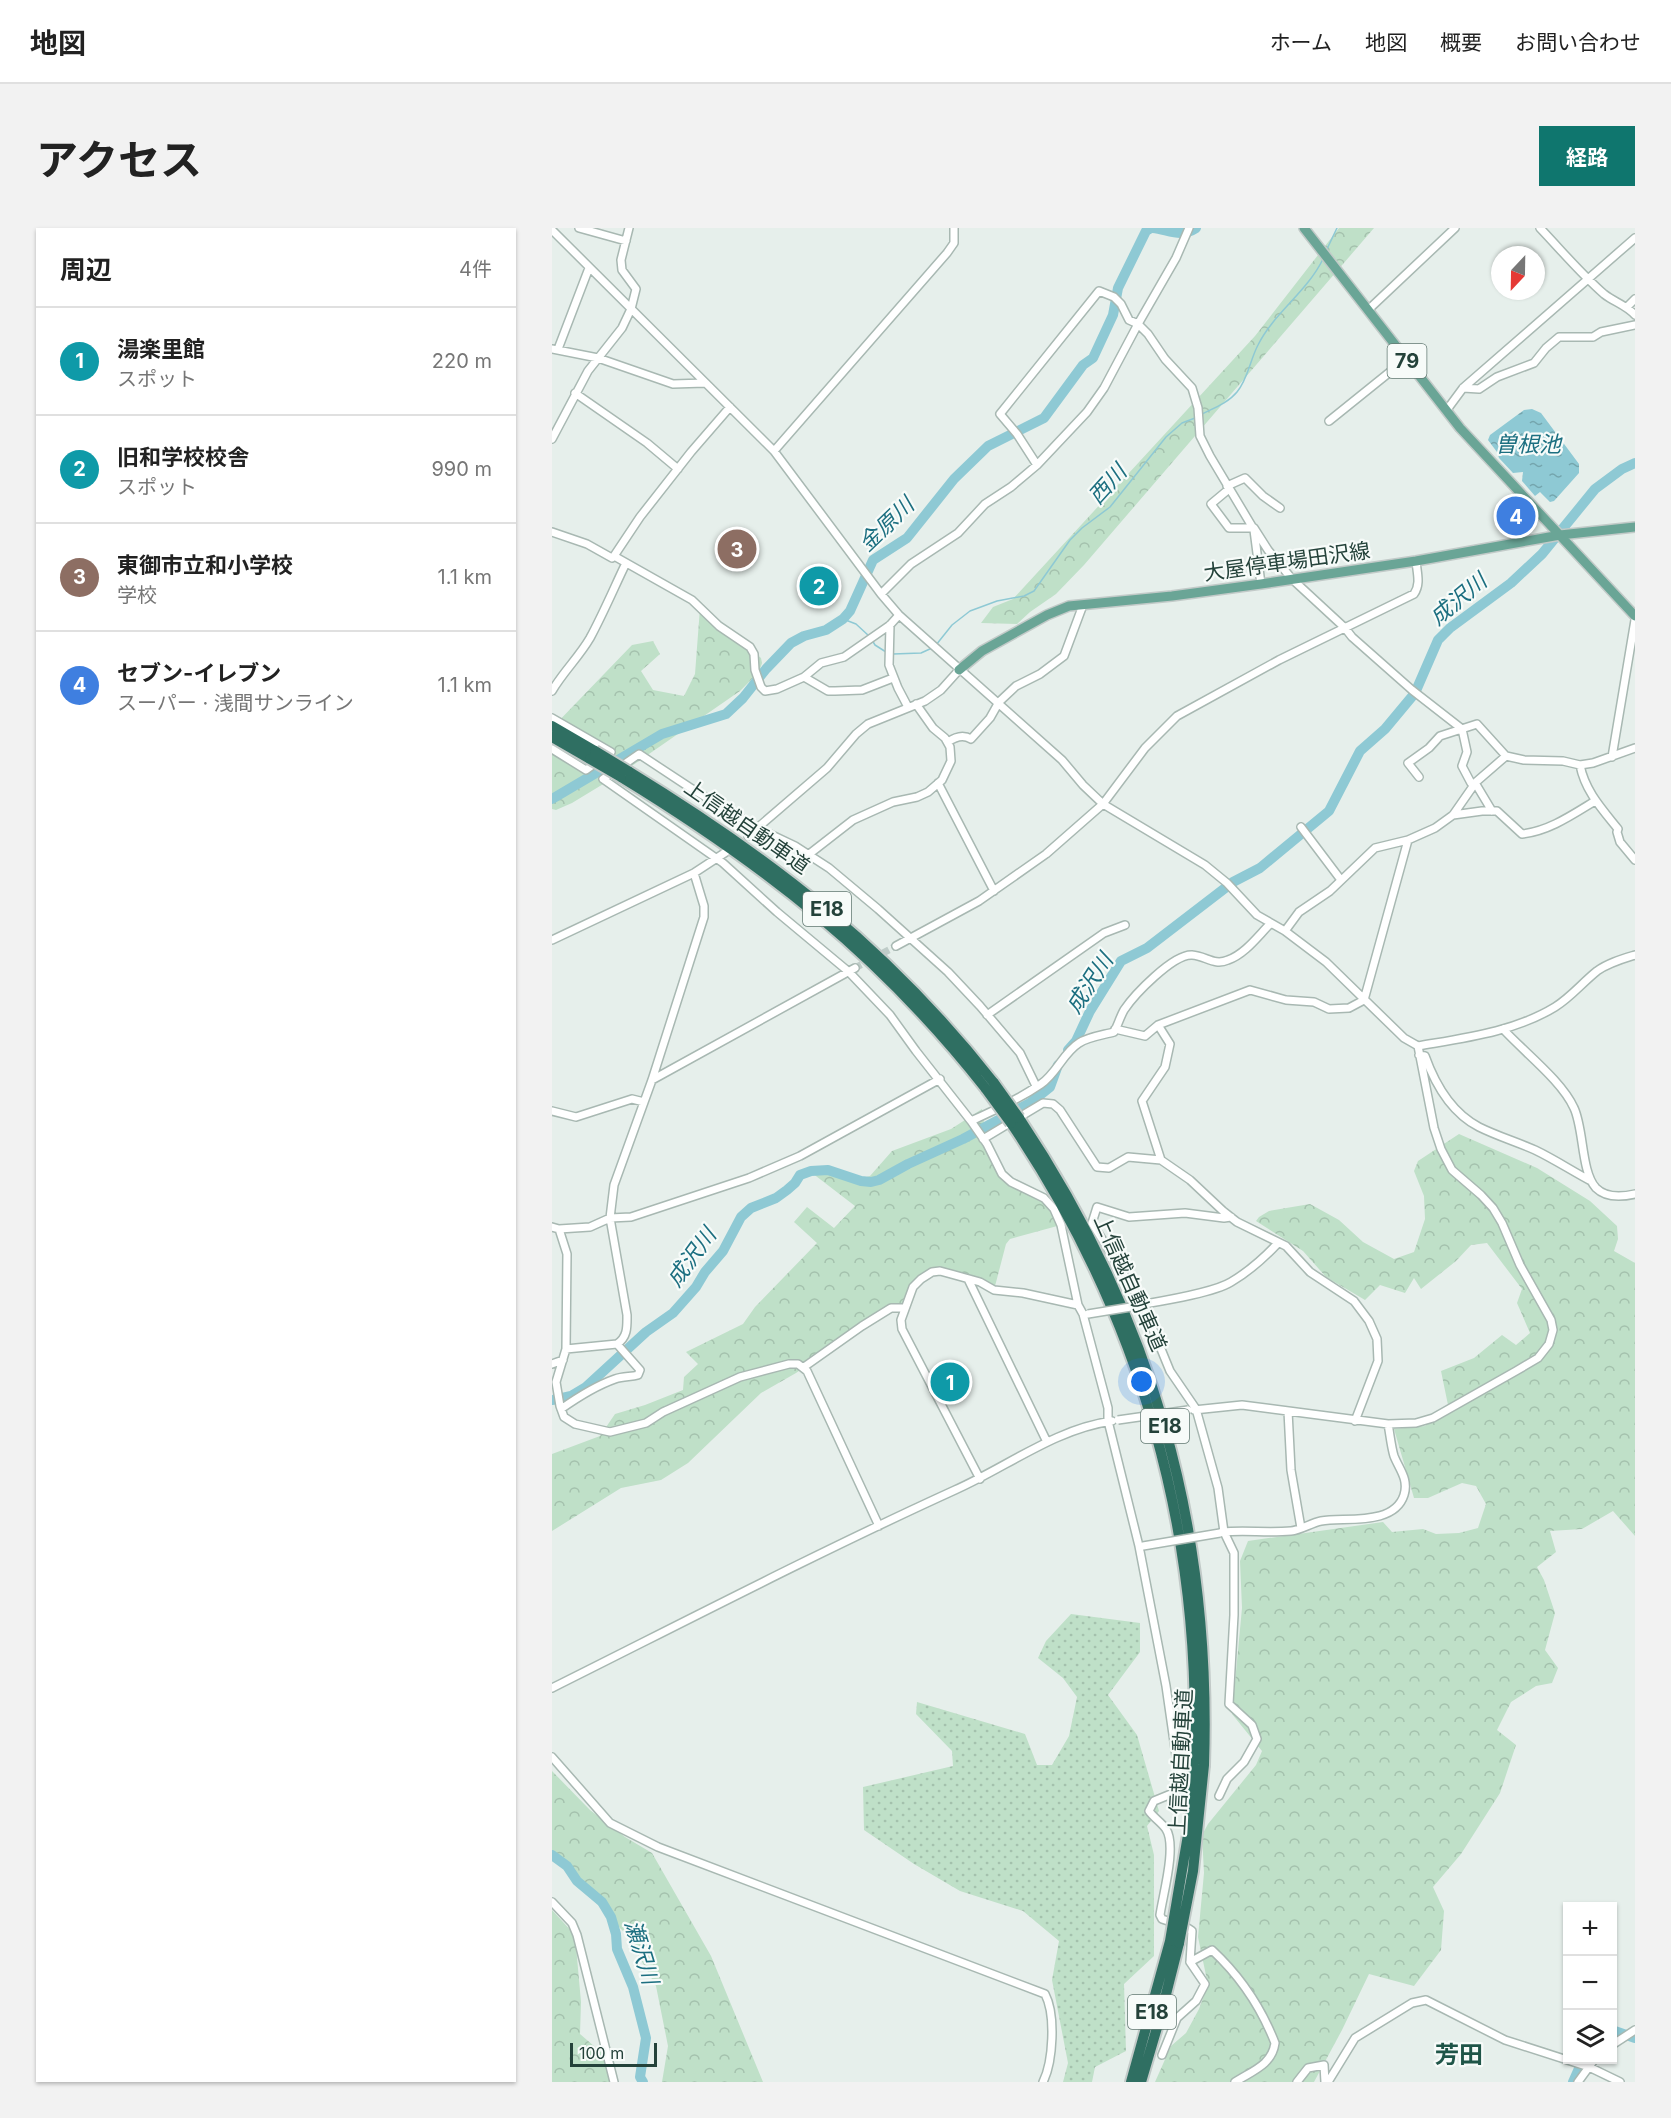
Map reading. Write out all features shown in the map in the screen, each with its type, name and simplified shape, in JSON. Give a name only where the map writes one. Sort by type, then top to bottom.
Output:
[{"type":"highway","name":"上信越自動車道","points":[[552,726],[625,774],[778,882],[843,936],[909,998],[990,1086],[1015,1121],[1090,1260],[1125,1339],[1153,1420],[1173,1498],[1188,1587],[1199,1765],[1174,1942],[1161,2014],[1141,2082]]},
{"type":"highway","name":"上信越自動車道","points":[[552,737],[593,755]]},
{"type":"highway","name":"上信越自動車道","points":[[1131,2082],[1174,1942]]},
{"type":"main road","name":"79","points":[[1304,228],[1446,411],[1555,535],[1635,618]]},
{"type":"main road","name":"大屋停車場田沢線","points":[[959,670],[982,651],[1047,615],[1069,606],[1261,584],[1416,561],[1555,535],[1635,527]]},
{"type":"street","points":[[579,228],[626,241]]},
{"type":"street","points":[[774,450],[947,253],[954,243],[954,228]]},
{"type":"street","points":[[881,594],[911,564],[958,533],[985,504],[1011,487],[1037,465],[1096,402],[1176,258],[1189,228]]},
{"type":"street","points":[[1368,310],[1455,228]]},
{"type":"street","points":[[1540,228],[1606,296],[1628,307],[1635,315]]},
{"type":"street","points":[[552,439],[575,393],[598,358],[622,328],[631,309],[636,289],[622,270],[621,260],[630,229]]},
{"type":"street","points":[[552,230],[774,450],[899,615],[1062,760],[1103,804],[1205,865],[1227,883],[1257,915],[1285,931],[1326,962],[1404,1038],[1418,1047],[1503,1029],[1554,1007],[1568,998],[1598,970],[1635,955]]},
{"type":"street","points":[[1446,411],[1463,388],[1635,238]]},
{"type":"street","points":[[590,268],[555,349],[598,358],[673,384],[705,383]]},
{"type":"street","points":[[1037,465],[1017,434],[1000,414],[1099,291],[1116,299],[1130,320],[1148,334],[1165,359],[1192,388],[1198,408],[1200,436],[1228,488],[1268,550],[1292,579],[1345,628],[1352,638],[1412,690],[1462,729],[1467,752],[1462,766],[1471,783],[1477,786],[1492,811]]},
{"type":"street","points":[[1628,307],[1635,299]]},
{"type":"street","points":[[1463,388],[1479,389],[1497,377],[1534,363],[1559,337],[1593,337],[1601,332],[1635,325]]},
{"type":"street","points":[[1329,421],[1406,359]]},
{"type":"street","points":[[575,393],[647,443],[678,469]]},
{"type":"street","points":[[614,556],[640,517],[730,407]]},
{"type":"street","points":[[1254,528],[1229,528],[1211,504],[1228,488],[1245,478],[1263,496],[1280,508]]},
{"type":"street","points":[[1254,528],[1261,584]]},
{"type":"street","points":[[552,532],[588,544],[612,558],[614,556],[692,600],[719,626],[750,648],[760,687],[765,691],[777,689],[804,677],[821,663],[844,657],[855,651],[890,625],[899,615]]},
{"type":"street","points":[[896,946],[994,891],[1046,854],[1103,804],[1145,748],[1177,716],[1279,660],[1414,594],[1418,588],[1416,561]]},
{"type":"street","points":[[552,691],[561,675],[580,654],[590,638],[626,563]]},
{"type":"street","points":[[948,742],[957,737],[966,736],[971,740],[990,718],[999,702],[1016,687],[1040,674],[1064,656],[1083,605]]},
{"type":"street","points":[[1612,757],[1635,618]]},
{"type":"street","points":[[890,625],[889,665],[908,707]]},
{"type":"street","points":[[748,836],[827,768],[855,735],[868,724],[925,701],[941,690],[959,670]]},
{"type":"street","points":[[804,677],[828,691],[862,690],[893,678]]},
{"type":"street","points":[[808,855],[853,820],[893,802],[917,797],[942,780],[951,761],[952,754],[948,742],[933,728],[916,704]]},
{"type":"street","points":[[552,718],[611,752],[586,770],[552,749]]},
{"type":"street","points":[[1419,777],[1408,763],[1429,748],[1440,736],[1477,724],[1506,756],[1524,760],[1580,765],[1612,757],[1635,748]]},
{"type":"street","points":[[1036,1086],[1020,1053],[948,972],[829,868],[795,846],[757,828],[639,754],[603,779],[718,859],[852,970],[890,1015],[971,1121],[1002,1174],[1011,1182],[1044,1198],[1054,1209],[1061,1225],[1078,1305],[1086,1314],[1108,1408],[1108,1421],[1141,1546],[1166,1686],[1180,1783],[1176,1792],[1154,1801],[1149,1811],[1166,1828],[1171,1851],[1160,1915],[1162,1919],[1192,1931],[1190,1962],[1205,1984],[1196,2001],[1177,2018],[1162,2055]]},
{"type":"street","points":[[1285,931],[1299,912],[1330,891],[1375,848],[1408,840],[1435,828],[1453,815],[1474,784],[1506,756]]},
{"type":"street","points":[[1580,765],[1583,779],[1595,801],[1618,829],[1620,842],[1635,860]]},
{"type":"street","points":[[938,783],[994,891]]},
{"type":"street","points":[[1453,815],[1497,811],[1522,834],[1533,833],[1560,822],[1595,801]]},
{"type":"street","points":[[1302,830],[1341,880]]},
{"type":"street","points":[[1115,1029],[1145,1036],[1158,1025],[1250,990],[1258,990],[1286,1000],[1314,1002],[1329,1009],[1349,1008],[1364,1000],[1408,840]]},
{"type":"street","points":[[552,940],[694,873],[726,852]]},
{"type":"street","points":[[566,1349],[617,1344],[623,1340],[627,1328],[627,1315],[610,1218],[614,1185],[652,1080],[704,916],[704,906],[694,873]]},
{"type":"street","points":[[971,1121],[1025,1095],[1056,1071],[1079,1042],[1114,1032],[1125,1010],[1157,974],[1180,958],[1192,955],[1216,963],[1228,960],[1244,951],[1270,924]]},
{"type":"street","points":[[987,1015],[1104,933],[1125,925]]},
{"type":"street","points":[[652,1080],[852,970]]},
{"type":"street","points":[[1158,1025],[1170,1044],[1165,1067],[1142,1101],[1161,1160]]},
{"type":"street","points":[[1503,1029],[1559,1086],[1573,1106],[1591,1181]]},
{"type":"street","points":[[552,1688],[879,1526],[980,1479],[1047,1442],[1076,1430],[1108,1421],[1242,1405],[1388,1424],[1416,1423],[1433,1418],[1538,1358],[1549,1344],[1553,1330],[1551,1320],[1520,1265],[1493,1208],[1452,1170],[1446,1160],[1434,1128],[1418,1047]]},
{"type":"street","points":[[1419,1055],[1425,1056],[1431,1073],[1456,1111],[1471,1122],[1537,1151],[1591,1181],[1599,1190],[1619,1196],[1635,1194]]},
{"type":"street","points":[[879,1526],[807,1371],[798,1364],[789,1364],[740,1377],[663,1412],[646,1423],[610,1432],[574,1424],[564,1417],[556,1382],[566,1349],[567,1254],[555,1228],[590,1227],[610,1218],[631,1217],[749,1178],[800,1156],[940,1079]]},
{"type":"street","points":[[552,1110],[576,1117],[632,1099],[644,1102]]},
{"type":"street","points":[[983,1139],[1044,1103],[1053,1104],[1060,1110],[1097,1167],[1109,1168],[1128,1157],[1161,1160],[1190,1180],[1231,1217],[1292,1251],[1310,1272],[1354,1301],[1369,1321],[1377,1339],[1378,1361],[1355,1420]]},
{"type":"street","points":[[1219,1796],[1227,1779],[1244,1762],[1257,1739],[1252,1725],[1229,1704],[1235,1580],[1234,1553],[1222,1532],[1218,1488],[1192,1410],[1170,1371],[1140,1305],[1092,1223],[1097,1207],[1129,1217],[1185,1213],[1231,1217]]},
{"type":"street","points":[[1086,1314],[1218,1288],[1231,1282],[1278,1243]]},
{"type":"street","points":[[980,1479],[902,1329],[901,1320],[913,1287],[932,1272],[940,1271],[980,1282],[994,1290],[1023,1293],[1078,1305]]},
{"type":"street","points":[[968,1279],[1047,1442]]},
{"type":"street","points":[[804,1367],[861,1326],[891,1308],[905,1308]]},
{"type":"street","points":[[561,1409],[599,1385],[618,1378],[639,1375],[640,1370],[637,1364],[617,1344]]},
{"type":"street","points":[[552,1364],[563,1360]]},
{"type":"street","points":[[1288,1411],[1291,1470],[1301,1528]]},
{"type":"street","points":[[1141,1546],[1222,1532],[1292,1531],[1321,1521],[1378,1516],[1399,1504],[1406,1484],[1403,1471],[1394,1455],[1388,1424]]},
{"type":"street","points":[[552,1757],[610,1823],[626,1832],[658,1847],[1045,1994],[1049,2008],[1051,2056],[1043,2082]]},
{"type":"street","points":[[552,1902],[572,1923],[577,1935],[614,2082]]},
{"type":"street","points":[[1190,1962],[1212,1950],[1249,1991],[1275,2043],[1270,2059],[1235,2082]]},
{"type":"street","points":[[1326,2082],[1355,2038],[1412,2003],[1426,2000],[1505,2040],[1588,2067],[1620,2082]]},
{"type":"street","points":[[1617,2042],[1630,2033]]},
{"type":"street","points":[[1578,2082],[1591,2064]]},
{"type":"street","points":[[1297,2082],[1308,2068],[1324,2065],[1326,2082]]},
{"type":"green space","points":[[1339,228],[1374,228],[1084,565],[1056,594],[1017,624],[981,623],[993,607],[1013,599],[1255,336]]},
{"type":"green space","points":[[700,608],[761,658],[759,672],[740,691],[623,772],[572,803],[556,810],[552,809],[552,728],[632,645],[653,641],[660,654],[641,671],[653,690],[684,696],[695,674]]},
{"type":"green space","points":[[982,1109],[987,1144],[1002,1174],[1043,1200],[1061,1225],[1010,1239],[1006,1244],[994,1290],[940,1271],[921,1279],[905,1308],[891,1308],[796,1373],[761,1393],[688,1463],[661,1480],[621,1488],[552,1531],[552,1454],[600,1436],[615,1414],[683,1390],[684,1377],[698,1364],[686,1352],[743,1324],[755,1307],[817,1243],[794,1222],[807,1207],[834,1228],[855,1206],[812,1173],[826,1172],[859,1179],[870,1176],[892,1151],[951,1129]]},
{"type":"green space","points":[[1459,1134],[1537,1168],[1590,1201],[1617,1226],[1618,1239],[1614,1251],[1635,1263],[1635,1536],[1613,1511],[1582,1529],[1550,1531],[1556,1552],[1537,1567],[1555,1613],[1545,1650],[1558,1668],[1552,1683],[1536,1686],[1511,1702],[1497,1730],[1516,1745],[1500,1793],[1461,1854],[1433,1887],[1444,1911],[1441,1950],[1414,1986],[1369,1974],[1314,2082],[1155,2082],[1171,2046],[1186,2033],[1199,2009],[1208,1985],[1198,1937],[1204,1873],[1202,1835],[1208,1824],[1256,1765],[1262,1751],[1232,1714],[1242,1608],[1240,1561],[1248,1541],[1383,1522],[1392,1532],[1423,1529],[1436,1534],[1459,1533],[1478,1528],[1486,1504],[1476,1486],[1462,1483],[1428,1498],[1414,1498],[1394,1429],[1425,1426],[1448,1405],[1441,1371],[1474,1358],[1502,1335],[1516,1345],[1530,1333],[1517,1303],[1522,1289],[1487,1243],[1471,1245],[1456,1261],[1421,1289],[1414,1278],[1405,1293],[1380,1285],[1365,1300],[1326,1277],[1303,1251],[1256,1221],[1269,1211],[1310,1204],[1339,1220],[1363,1242],[1394,1259],[1414,1252],[1425,1219],[1424,1196],[1414,1171],[1418,1161]]},
{"type":"green space","points":[[1071,1614],[1140,1623],[1140,1652],[1108,1695],[1137,1735],[1159,1811],[1147,1826],[1154,1855],[1154,1956],[1124,1984],[1126,2051],[1095,2067],[1092,2082],[1063,2082],[1068,2063],[1052,1980],[1059,1941],[1023,1911],[960,1891],[914,1864],[864,1830],[863,1787],[953,1766],[952,1751],[916,1714],[917,1702],[1025,1734],[1037,1765],[1052,1765],[1069,1736],[1077,1697],[1063,1678],[1038,1658],[1046,1641]]},
{"type":"green space","points":[[552,1771],[590,1810],[625,1837],[652,1853],[711,1956],[763,2082],[662,2082],[668,2046],[656,1986],[626,1934],[603,1911],[556,1854],[552,1853]]},
{"type":"green space","points":[[552,1910],[575,1935],[581,2002],[580,2034],[602,2053],[610,2082],[552,2082]]},
{"type":"water","name":"曽根池","points":[[1532,409],[1541,413],[1579,464],[1579,473],[1554,501],[1550,502],[1540,492],[1535,496],[1522,481],[1523,472],[1513,473],[1499,458],[1488,440],[1490,435],[1524,410]]},
{"type":"waterway","name":"金原川","points":[[552,799],[662,734],[726,714],[791,643],[804,636],[826,630],[843,619],[850,611],[873,560],[907,538],[954,479],[988,446],[1044,418],[1083,365],[1093,358],[1113,315],[1118,288],[1146,231],[1151,228]]},
{"type":"waterway","name":"金原川","points":[[1153,228],[1180,233],[1196,228]]},
{"type":"waterway","name":"西川","points":[[1327,249],[1337,228]]},
{"type":"waterway","name":"西川","points":[[1202,414],[1225,402],[1237,392],[1264,334],[1308,282],[1323,259]]},
{"type":"waterway","name":"西川","points":[[936,645],[952,625],[970,611],[1034,591],[1070,540],[1110,507],[1166,437],[1182,423],[1195,418]]},
{"type":"waterway","name":"成沢川","points":[[1068,1050],[1076,1041],[1090,1011],[1121,961],[1147,948],[1233,882],[1260,868],[1329,811],[1360,751],[1385,729],[1415,693],[1438,640],[1450,628],[1511,583],[1542,554],[1595,489],[1622,469],[1635,463]]},
{"type":"waterway","name":"西川","points":[[843,619],[856,624],[869,636]]},
{"type":"waterway","name":"西川","points":[[872,640],[875,645],[886,652]]},
{"type":"waterway","name":"西川","points":[[893,654],[921,653],[932,648]]},
{"type":"waterway","name":"成沢川","points":[[552,1400],[571,1396],[586,1387],[646,1332],[673,1313],[723,1251],[741,1217],[751,1208],[776,1198],[795,1183],[800,1175],[811,1171],[828,1170],[861,1181],[879,1180],[1030,1103],[1050,1087],[1058,1065]]},
{"type":"waterway","name":"瀬沢川","points":[[552,1855],[567,1866],[577,1881],[602,1902],[611,1917],[617,1949],[633,1987],[646,2038],[640,2077],[643,2082]]},
{"type":"waterway","name":"瀬沢川","points":[[1617,2032],[1635,2038]]},
{"type":"waterway","name":"瀬沢川","points":[[1573,2082],[1581,2064]]},
{"type":"tunnel","points":[[855,968],[896,946]]},
{"type":"place","name":"セブン-イレブン","points":[[1516,516]]},
{"type":"place","name":"東御市立和小学校","points":[[737,549]]},
{"type":"place","name":"旧和学校校舎","points":[[819,586]]},
{"type":"place","name":"湯楽里館","points":[[950,1382]]},
{"type":"district","name":"芳田","points":[[1459,2055]]}]
